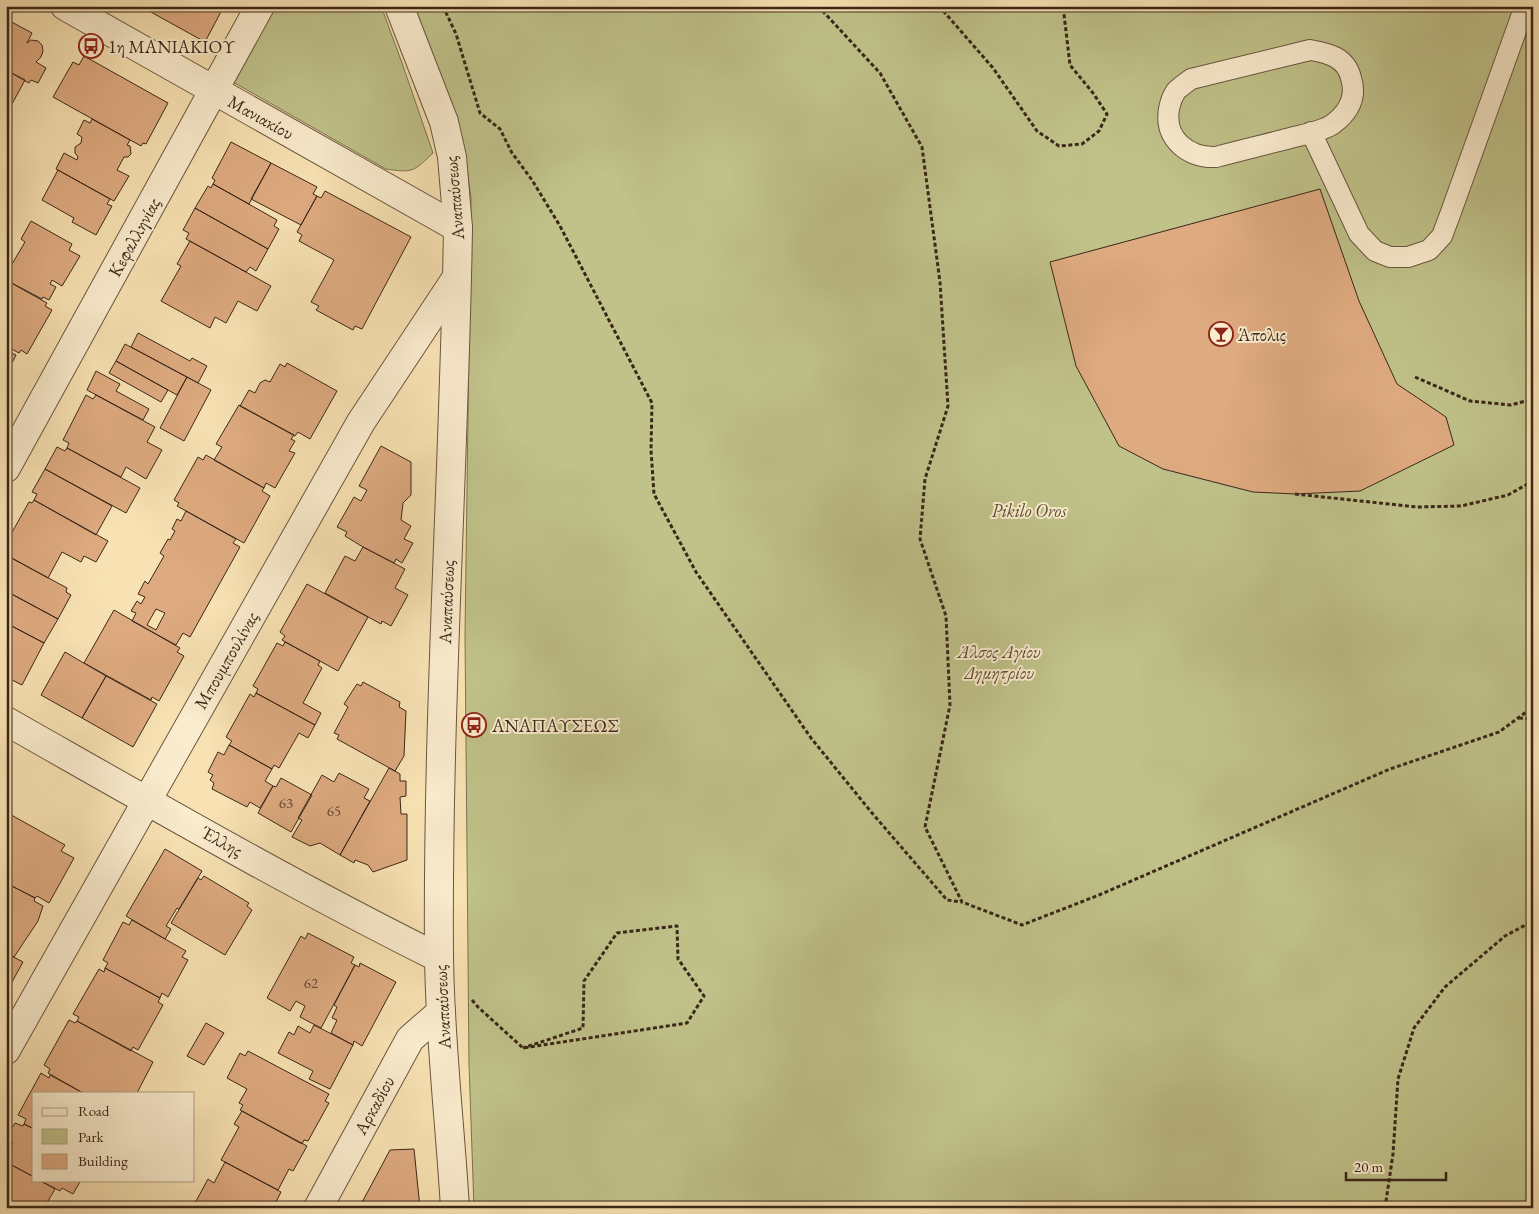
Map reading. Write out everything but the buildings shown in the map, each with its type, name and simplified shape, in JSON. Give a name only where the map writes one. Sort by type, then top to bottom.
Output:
[{"type":"street","name":"Μανιακίου","points":[[65,6],[458,228]]},
{"type":"street","name":"Κεφαλληνίας","points":[[6,468],[215,91],[260,6]]},
{"type":"street","name":"Αναπαύσεως","points":[[398,6],[444,122],[452,157],[458,228],[442,725],[439,958],[455,1208]]},
{"type":"street","name":"Μπουμπουλίνας","points":[[6,1050],[362,422],[457,277]]},
{"type":"street","name":"Έλλης","points":[[6,720],[382,930],[439,958]]},
{"type":"street","name":"Αρκαδίου","points":[[318,1208],[410,1039],[441,1012]]},
{"type":"lane","points":[[1311,132],[1360,234],[1375,251],[1390,257],[1408,257],[1429,250],[1442,236],[1525,6]]},
{"type":"lane","points":[[1310,50],[1331,54],[1344,64],[1350,74],[1353,96],[1345,114],[1332,125],[1311,132],[1216,157],[1204,157],[1191,153],[1180,146],[1171,132],[1168,115],[1170,101],[1176,91],[1191,79],[1310,50]]},
{"type":"path","points":[[443,6],[456,34],[480,113],[500,129],[512,153],[532,180],[560,226],[652,403],[654,494],[696,572],[811,738],[872,813],[947,900],[962,902],[1022,924],[1100,895],[1390,769],[1499,732],[1533,707]]},
{"type":"path","points":[[818,6],[880,72],[922,147],[940,282],[948,406],[925,479],[920,538],[946,616],[950,705],[925,827],[962,902]]},
{"type":"path","points":[[939,6],[993,68],[1037,131],[1059,146],[1082,144],[1099,131],[1106,114],[1093,93],[1070,65],[1063,6]]},
{"type":"path","points":[[1115,6],[1119,9],[1162,8],[1165,6]]},
{"type":"path","points":[[1415,377],[1470,401],[1510,405],[1533,399]]},
{"type":"path","points":[[1296,494],[1417,507],[1461,506],[1508,495],[1533,482]]},
{"type":"path","points":[[1519,718],[1533,719]]},
{"type":"path","points":[[1385,1208],[1393,1154],[1398,1078],[1414,1028],[1445,987],[1505,936],[1533,921]]},
{"type":"path","points":[[677,926],[678,959],[704,996],[686,1023],[523,1048],[583,1028],[584,981],[617,933],[677,926]]},
{"type":"path","points":[[439,958],[478,1007],[523,1048]]},
{"type":"green space","points":[[273,6],[381,6],[433,153],[412,170],[386,169],[233,82]]},
{"type":"green space","name":"Pikilo Oros","points":[[414,6],[1533,6],[1533,1208],[474,1208],[469,1064],[465,636],[471,198],[464,146],[444,85]]},
{"type":"place","name":"1η ΜΑΝΙΑΚΙΟΥ","points":[[91,46]]},
{"type":"place","name":"Άπολις","points":[[1221,334]]},
{"type":"place","name":"ΑΝΑΠΑΥΣΕΩΣ","points":[[474,725]]},
{"type":"park label","name":"Άλσος Αγίου Δημητρίου","points":[[999,661]]}]
